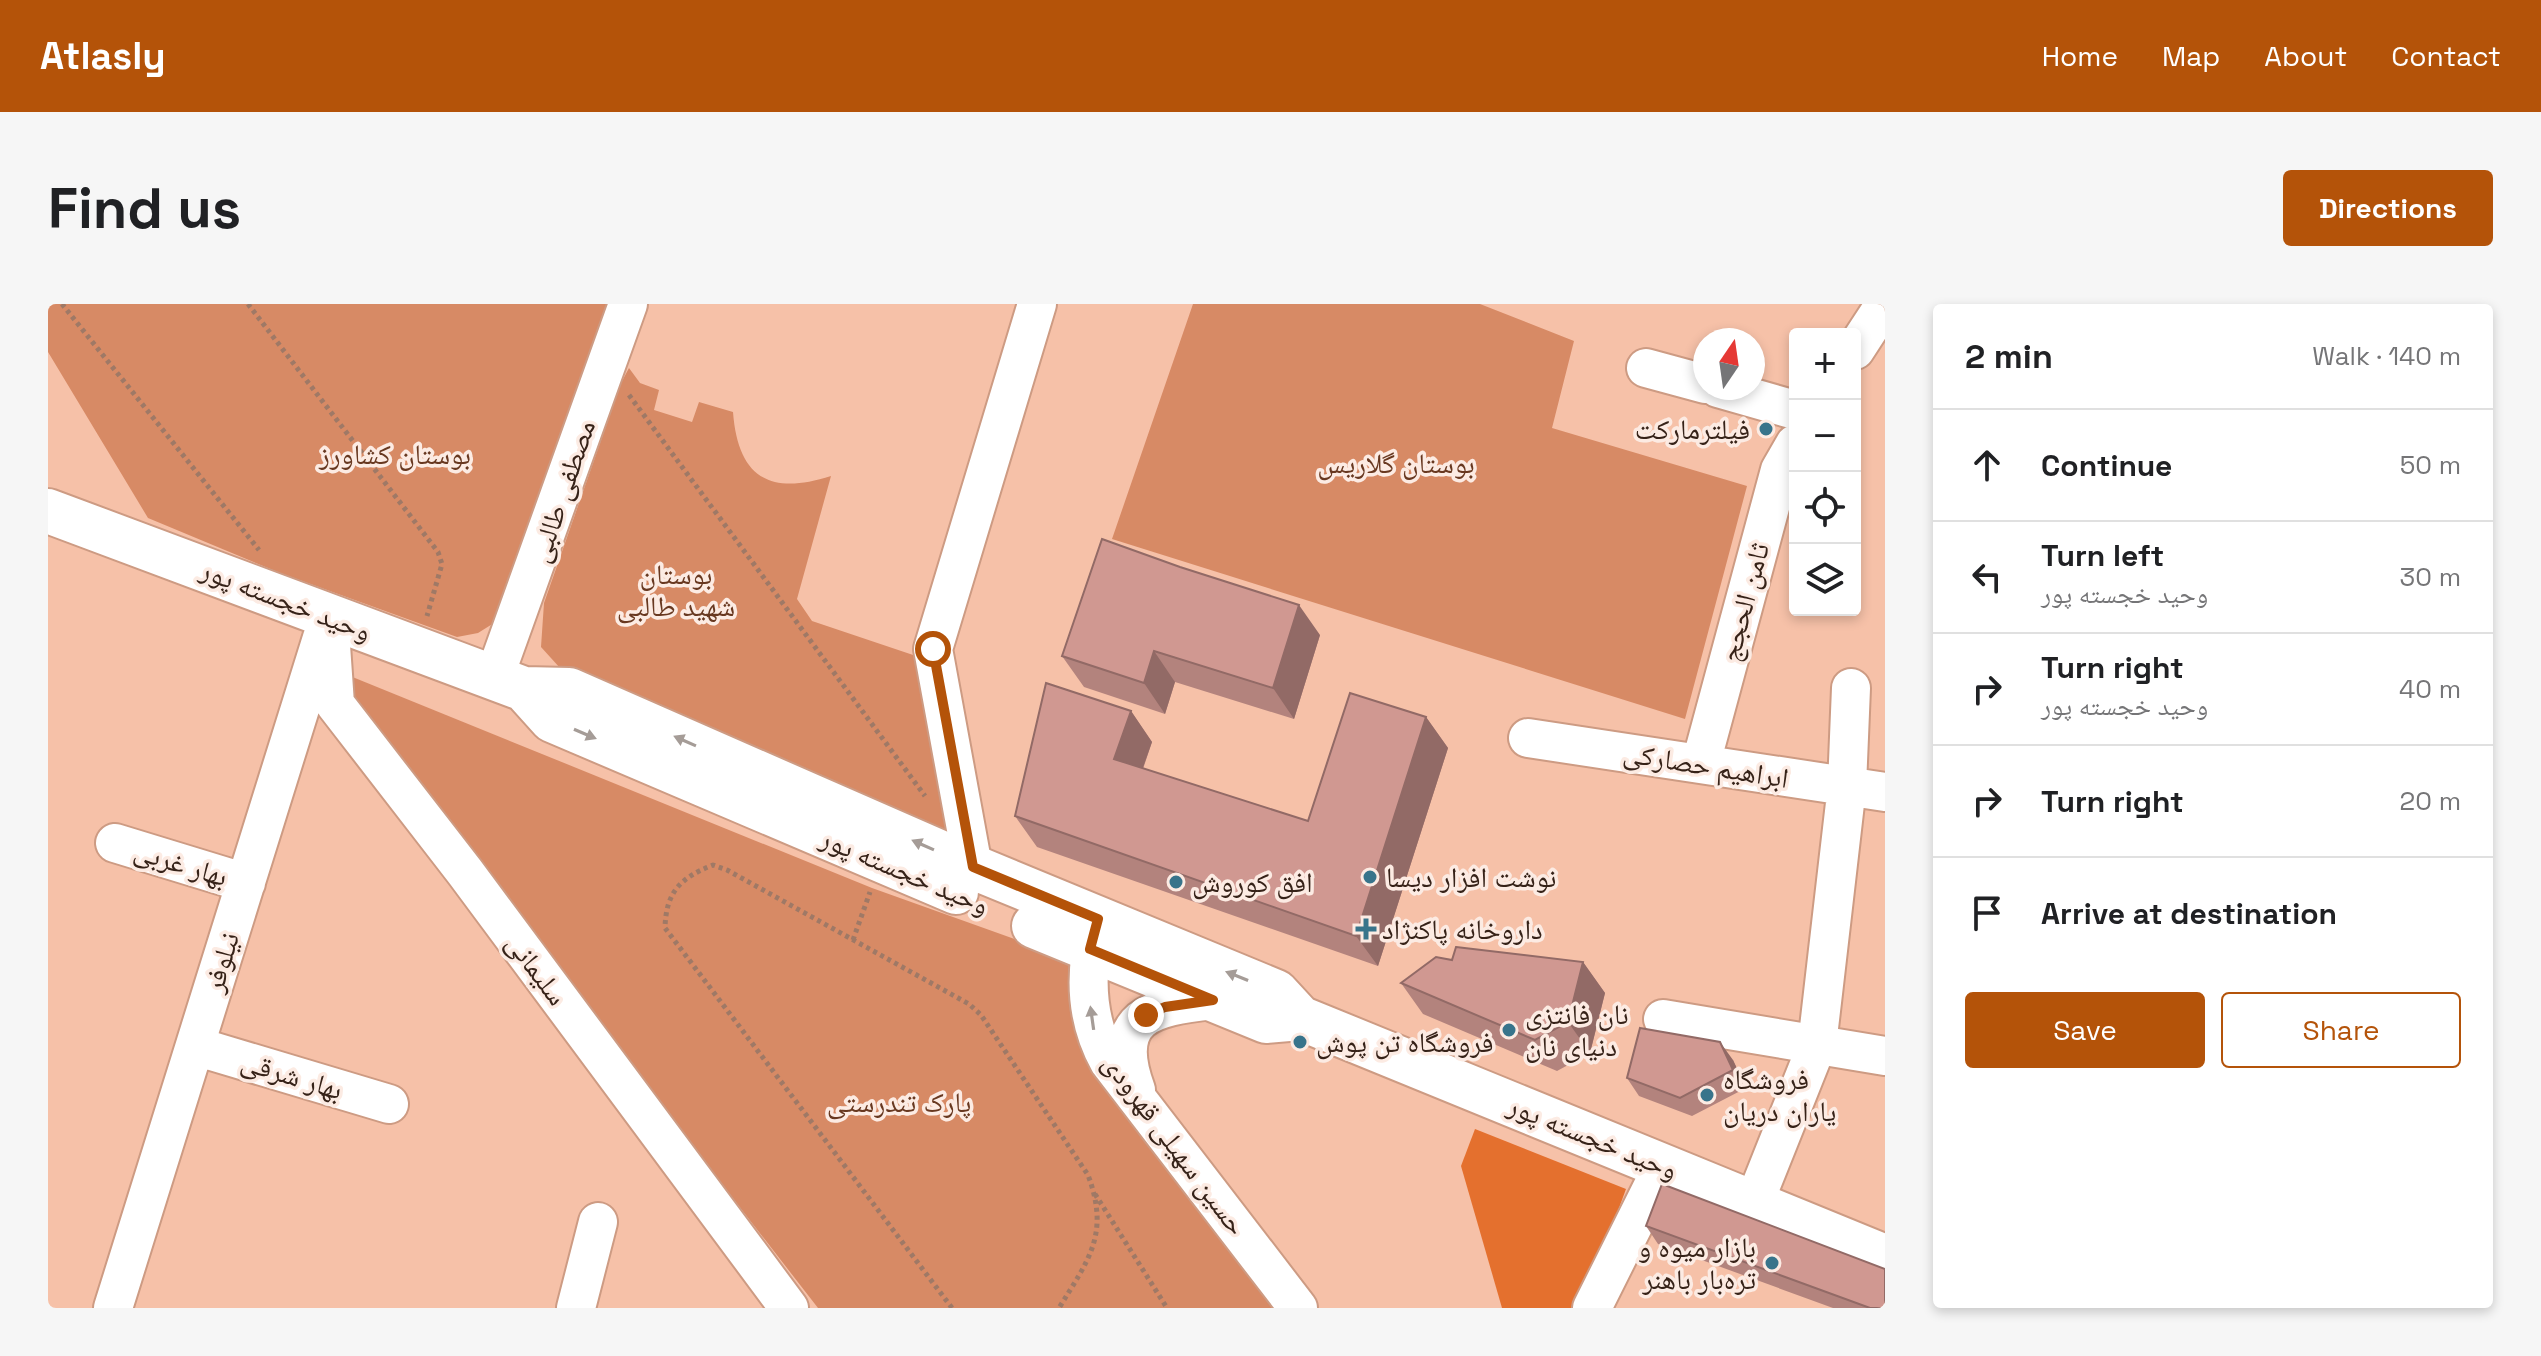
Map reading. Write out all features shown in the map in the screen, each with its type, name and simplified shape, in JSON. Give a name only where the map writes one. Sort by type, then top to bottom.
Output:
[{"type":"main road","name":"وحید خجسته پور","points":[[48,511],[509,683],[569,690],[973,867],[1213,1000],[1266,1021],[1300,1018]]},
{"type":"main road","name":"وحید خجسته پور","points":[[509,683],[552,720],[1094,934],[1276,992],[1300,1018],[1885,1257]]},
{"type":"street","name":"مصطفی طالبی","points":[[509,683],[628,304]]},
{"type":"street","points":[[973,867],[933,649],[1037,304]]},
{"type":"street","points":[[1861,341],[1885,304]]},
{"type":"street","points":[[1646,368],[1693,381]]},
{"type":"street","points":[[1760,400],[1789,408]]},
{"type":"street","name":"ثامن الحجج","points":[[1701,763],[1789,471]]},
{"type":"street","name":"نیلوفر","points":[[113,1308],[329,616]]},
{"type":"street","name":"سلیمانی","points":[[329,616],[335,704],[465,872],[789,1308]]},
{"type":"street","points":[[1754,1203],[1817,1045],[1847,786],[1851,688]]},
{"type":"street","name":"ابراهیم حصارکی","points":[[1528,738],[1885,792]]},
{"type":"street","name":"بهار غربی","points":[[115,843],[246,883]]},
{"type":"street","name":"حسین سهیلی قهرودی","points":[[1094,934],[1091,1021],[1097,1040],[1109,1062],[1298,1308]]},
{"type":"street","points":[[1141,1103],[1126,1053],[1136,1023],[1165,1007],[1213,1000]]},
{"type":"street","points":[[1663,1019],[1885,1056]]},
{"type":"street","name":"بهار شرقی","points":[[195,1046],[389,1104]]},
{"type":"street","points":[[1592,1308],[1663,1166]]},
{"type":"street","points":[[576,1308],[598,1222]]},
{"type":"path","points":[[62,304],[267,559]]},
{"type":"path","points":[[248,304],[438,552],[442,564],[425,625]]},
{"type":"path","points":[[621,383],[928,801]]},
{"type":"path","points":[[952,1308],[665,928],[665,912],[674,890],[691,874],[713,865],[727,870],[969,1004],[981,1015],[1088,1175],[1095,1193],[1167,1308]]},
{"type":"path","points":[[853,940],[872,888]]},
{"type":"path","points":[[1059,1308],[1093,1253],[1097,1226],[1095,1193]]},
{"type":"green space","name":"بوستان کشاورز","points":[[48,304],[612,304],[494,623],[478,633],[457,637],[280,573],[148,518],[48,352]]},
{"type":"green space","name":"بوستان گلاریس","points":[[1193,304],[1480,304],[1574,341],[1552,428],[1747,486],[1685,719],[1112,539]]},
{"type":"green space","name":"بوستان شهید طالبی","points":[[629,368],[640,383],[659,390],[654,410],[692,422],[699,402],[733,412],[742,452],[750,466],[761,476],[790,484],[831,476],[797,599],[812,621],[925,659],[947,837],[570,679],[541,647],[544,603],[621,383]]},
{"type":"green space","name":"پارک تندرستی","points":[[350,676],[872,888],[1070,959],[1277,1308],[818,1308],[360,718],[349,692]]},
{"type":"shaded area","points":[[1475,1129],[1626,1189],[1588,1293],[1577,1308],[1502,1308],[1461,1166]]},
{"type":"building","points":[[1102,539],[1299,605],[1273,688],[1154,651],[1144,683],[1062,656]]},
{"type":"building","points":[[1046,683],[1131,711],[1114,759],[1308,821],[1350,693],[1426,717],[1356,936],[1015,816]]},
{"type":"building","points":[[1456,947],[1583,962],[1568,1022],[1535,1040],[1401,983],[1436,957],[1452,960]]},
{"type":"building","points":[[1640,1028],[1720,1042],[1733,1070],[1680,1098],[1627,1078]]},
{"type":"building","name":"بازار میوه و تره‌بار باهنر","points":[[1662,1184],[1885,1269],[1885,1308],[1870,1308],[1646,1226]]},
{"type":"place","name":"فیلترمارکت","points":[[1766,429]]},
{"type":"place","name":"نوشت افزار دیسا","points":[[1370,877]]},
{"type":"place","name":"افق کوروش","points":[[1176,882]]},
{"type":"place","name":"داروخانه پاکنژاد","points":[[1366,929]]},
{"type":"place","name":"نان فانتزی دنیای نان","points":[[1509,1030]]},
{"type":"place","name":"فروشگاه تن پوش","points":[[1300,1042]]},
{"type":"place","name":"فروشگاه یاران دریان","points":[[1707,1095]]},
{"type":"place","name":"بازار میوه و تره‌بار باهنر","points":[[1772,1263]]},
{"type":"route","points":[[933,649],[973,867],[1098,919],[1090,949],[1213,1000],[1165,1007],[1146,1015]]}]
